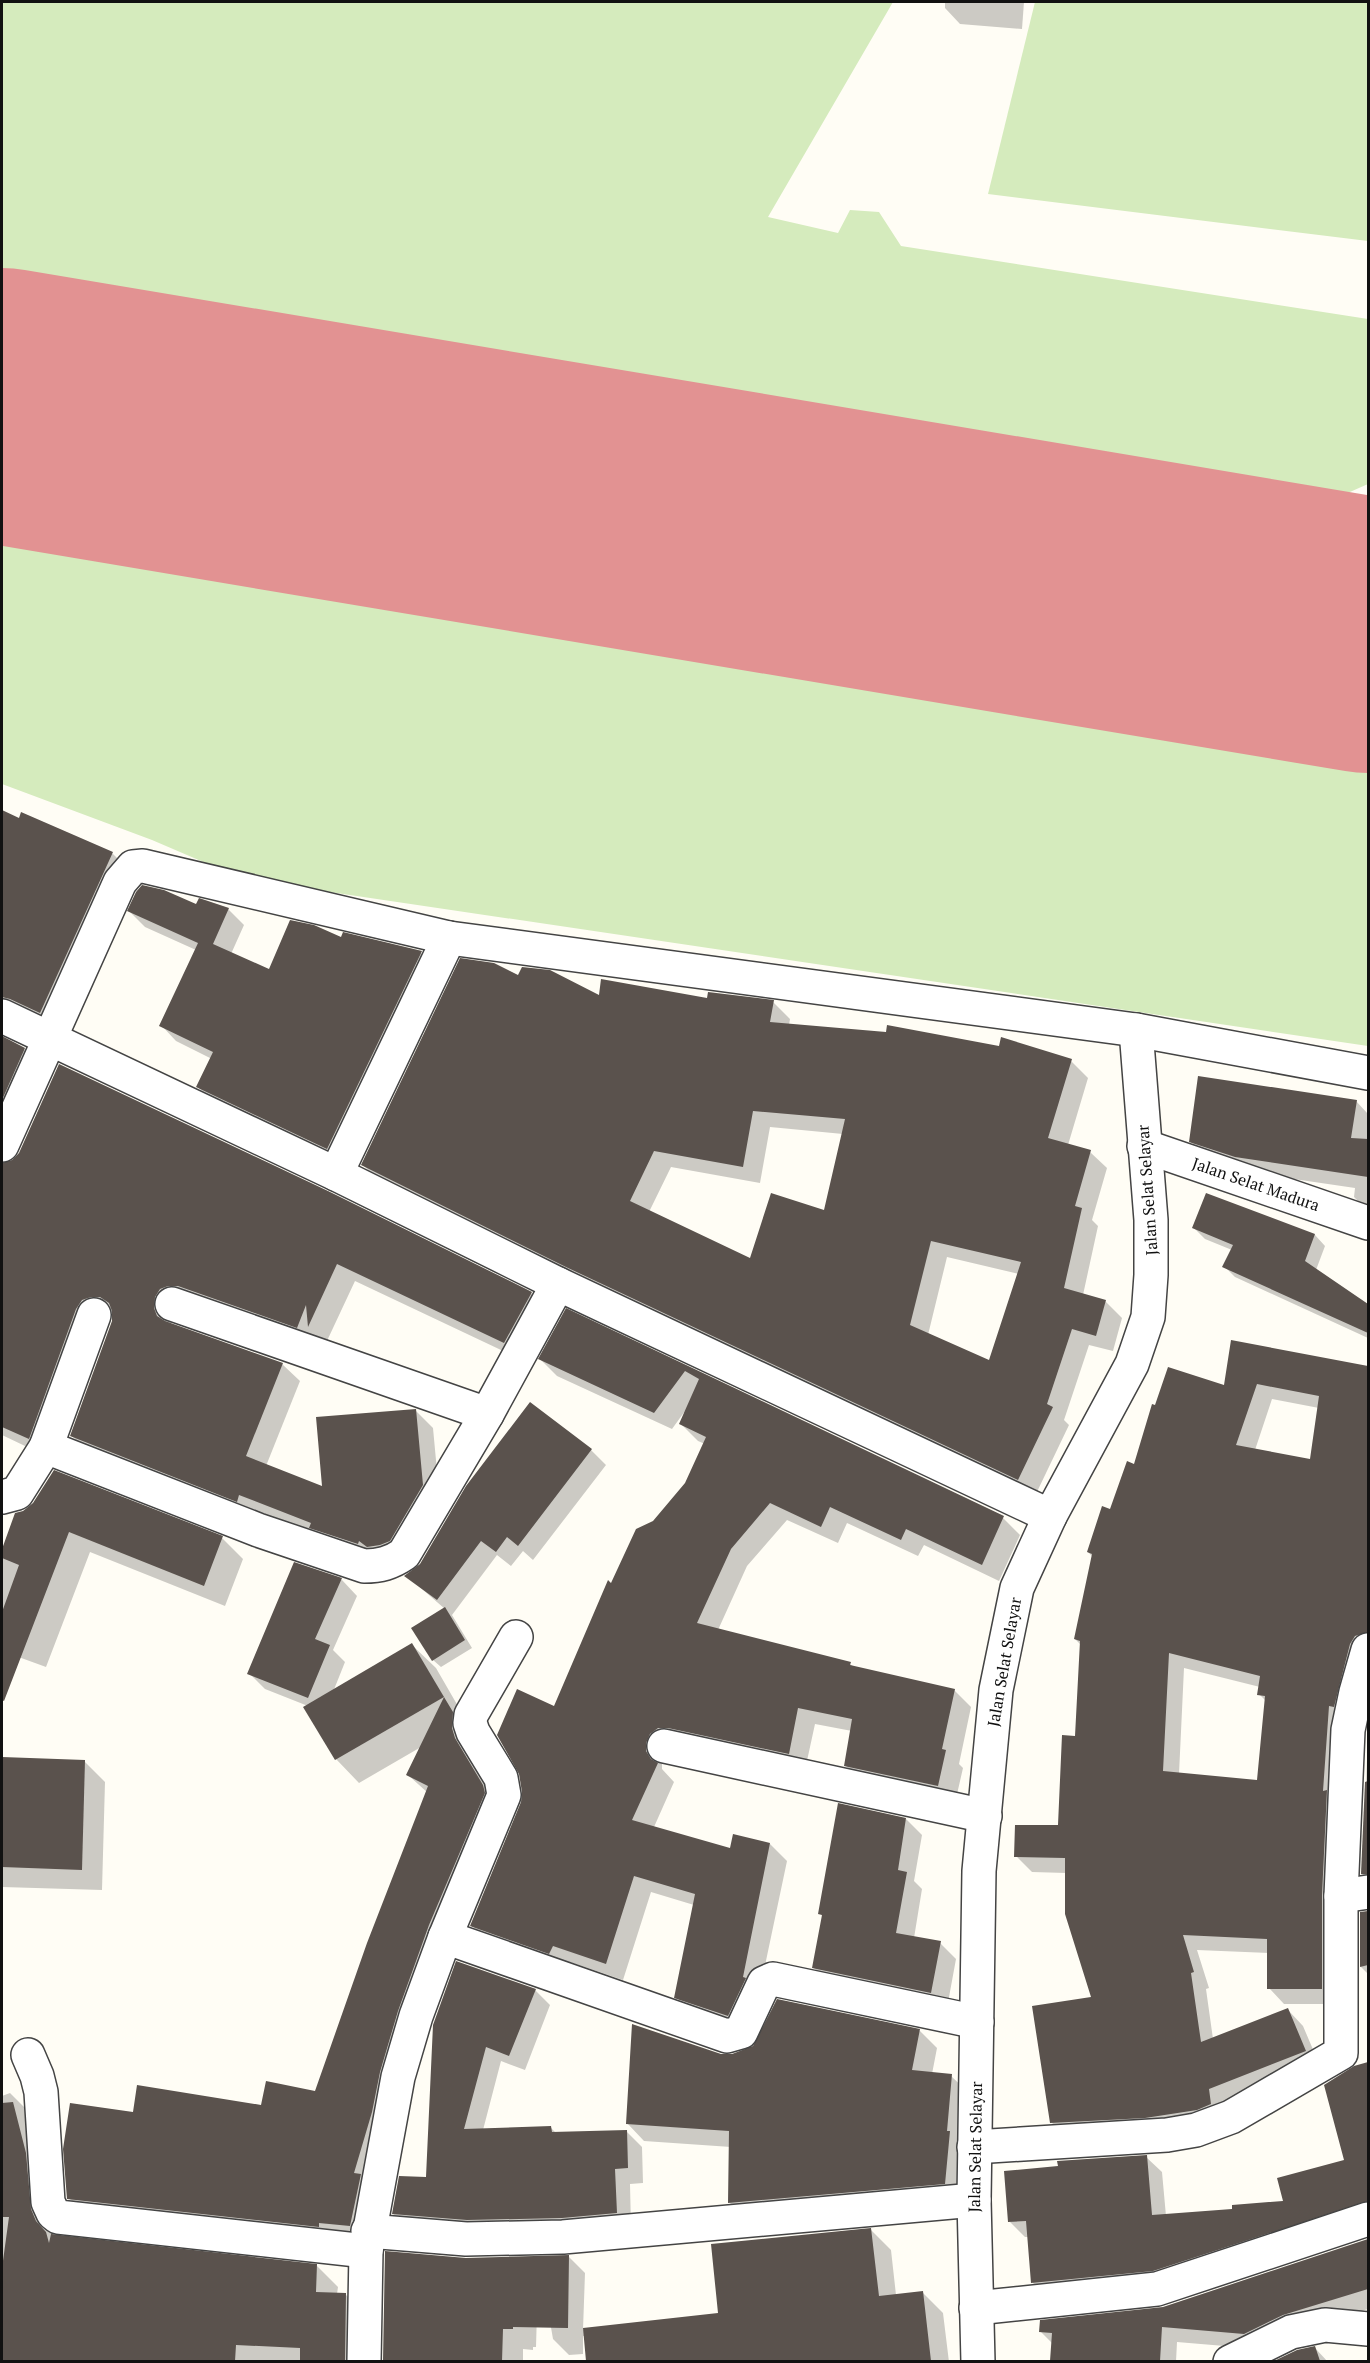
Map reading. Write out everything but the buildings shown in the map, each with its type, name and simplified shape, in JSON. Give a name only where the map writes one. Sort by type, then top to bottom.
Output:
[{"type":"street","points":[[2,1145],[120,882],[133,867],[143,866],[450,938],[1136,1030],[1368,1073]]},
{"type":"street","points":[[336,1174],[450,938]]},
{"type":"street","points":[[2,1016],[336,1174],[558,1284],[1050,1516]]},
{"type":"street","name":"Jalan Selat Selayar","points":[[978,2361],[975,2307],[974,2147],[979,1871],[996,1690],[1017,1588],[1050,1516],[1132,1364],[1148,1317],[1151,1220],[1136,1030]]},
{"type":"street","name":"Jalan Selat Madura","points":[[1144,1146],[1368,1223]]},
{"type":"street","points":[[46,1447],[258,1530],[364,1566],[378,1566],[394,1561],[404,1554],[487,1414],[558,1284]]},
{"type":"street","points":[[172,1304],[487,1414]]},
{"type":"street","points":[[2,1497],[17,1493],[46,1447],[94,1316]]},
{"type":"street","points":[[364,2361],[367,2241],[398,2078],[416,2016],[445,1937],[504,1795],[501,1778],[473,1732],[471,1714],[516,1636]]},
{"type":"street","points":[[974,2147],[1167,2135],[1196,2130],[1231,2117],[1341,2053],[1354,1894],[1348,1730],[1368,1650]]},
{"type":"street","points":[[664,1746],[985,1816]]},
{"type":"street","points":[[445,1937],[727,2036],[741,2032],[764,1983],[773,1979],[977,2022]]},
{"type":"street","points":[[28,2055],[41,2092],[48,2202],[53,2213],[58,2217],[367,2241],[563,2237],[974,2200]]},
{"type":"street","points":[[975,2307],[1157,2289],[1368,2219]]},
{"type":"street","points":[[1230,2361],[1291,2332],[1325,2325],[1368,2329]]},
{"type":"green space","points":[[2,2],[893,2],[768,217],[838,233],[850,210],[879,212],[901,246],[1368,319],[1368,484],[1239,541],[2,334]]},
{"type":"green space","points":[[1035,2],[1368,2],[1368,241],[988,194]]},
{"type":"green space","points":[[2,480],[1368,709],[1368,1046],[243,879],[152,840],[2,784]]},
{"type":"runway","points":[[2,406],[1368,635]]}]
